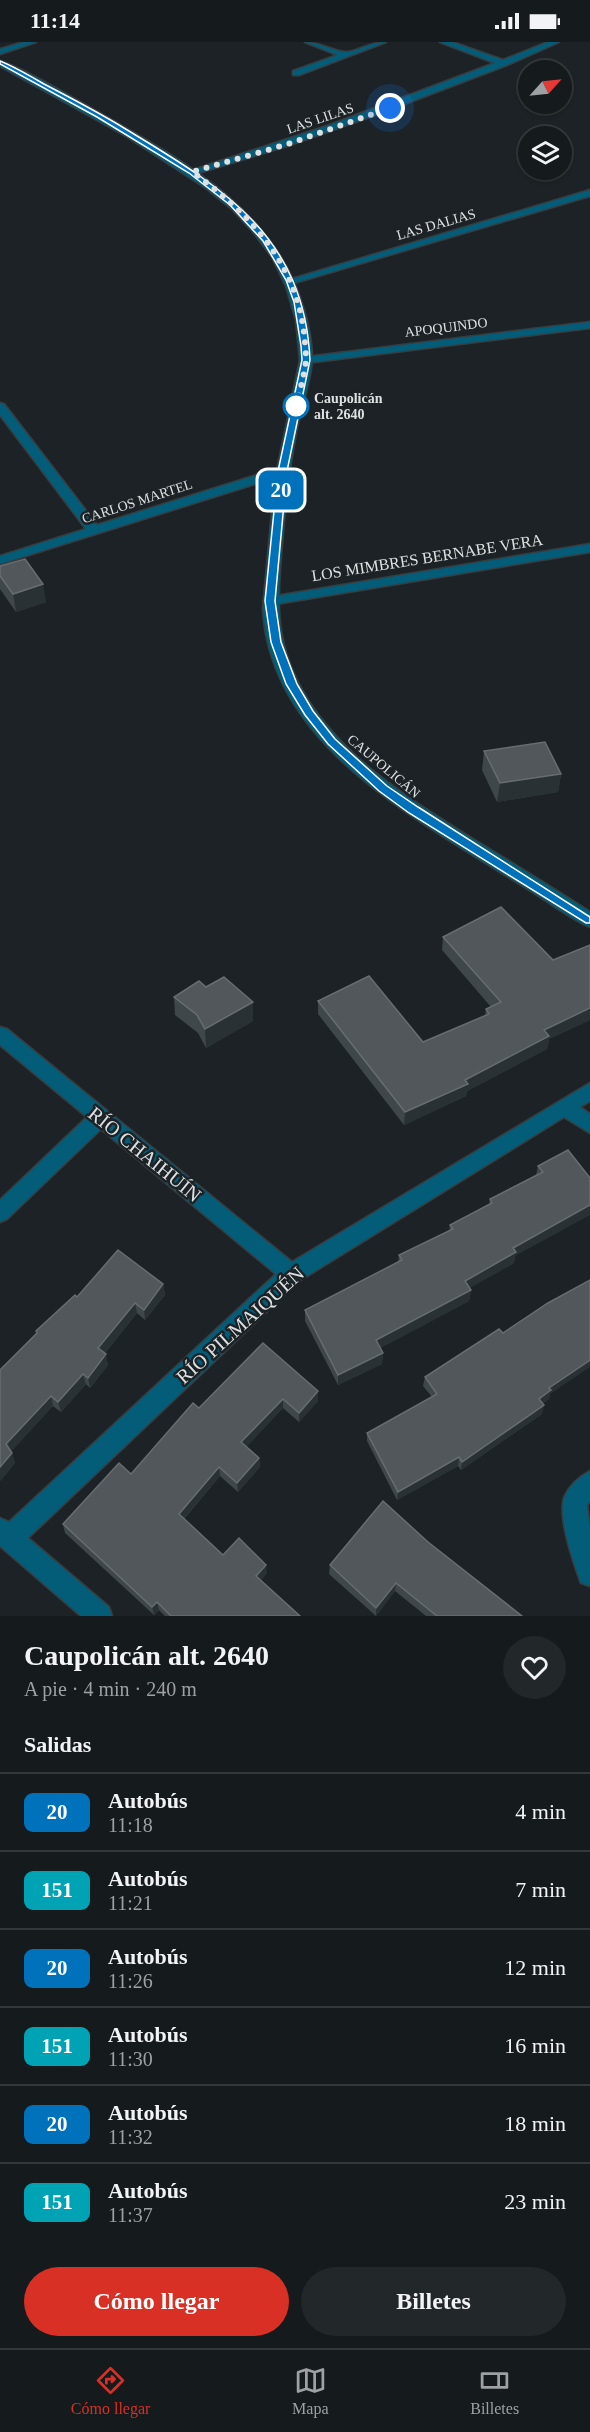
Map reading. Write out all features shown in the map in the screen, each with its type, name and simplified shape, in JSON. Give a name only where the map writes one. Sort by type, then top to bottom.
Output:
[{"type":"street","points":[[0,51],[32,42]]},
{"type":"street","points":[[309,42],[345,55]]},
{"type":"street","points":[[296,72],[382,42]]},
{"type":"street","points":[[444,42],[504,63]]},
{"type":"street","name":"LAS LILAS","points":[[192,172],[332,129],[555,42]]},
{"type":"street","name":"CAUPOLICÁN","points":[[0,63],[100,116],[192,172],[213,187],[251,221],[266,240],[290,280],[303,324],[306,360],[283,471],[270,601],[274,637],[291,684],[309,713],[339,749],[383,788],[414,810],[590,920]]},
{"type":"street","name":"LAS DALIAS","points":[[290,280],[590,193]]},
{"type":"street","name":"APOQUINDO","points":[[306,360],[590,325]]},
{"type":"street","points":[[0,407],[94,530]]},
{"type":"street","name":"CARLOS MARTEL","points":[[0,560],[283,471]]},
{"type":"street","name":"LOS MIMBRES BERNABE VERA","points":[[270,601],[590,548]]},
{"type":"street","name":"RÍO CHAIHUÍN","points":[[0,1034],[291,1274]]},
{"type":"street","name":"RÍO PILMAIQUÉN","points":[[5,1534],[291,1274],[590,1091]]},
{"type":"street","points":[[566,1107],[590,1125]]},
{"type":"street","points":[[0,1213],[100,1117]]},
{"type":"street","points":[[590,1483],[575,1501],[577,1527],[590,1574]]},
{"type":"street","points":[[5,1534],[100,1616]]},
{"type":"building","points":[[25,559],[43,584],[13,594],[0,576],[0,566]]},
{"type":"building","points":[[545,742],[561,774],[500,783],[484,751]]},
{"type":"building","points":[[501,907],[553,960],[590,945],[590,1008],[544,1030],[549,1036],[465,1080],[468,1084],[405,1112],[318,1001],[369,976],[423,1042],[489,1014],[486,1009],[501,1002],[443,937]]},
{"type":"building","points":[[224,977],[253,1002],[205,1029],[197,1015],[174,997],[199,981],[206,987]]},
{"type":"building","points":[[568,1150],[590,1178],[590,1205],[513,1248],[516,1252],[465,1281],[471,1290],[376,1340],[383,1353],[338,1375],[305,1310],[402,1260],[399,1255],[453,1229],[450,1225],[492,1203],[490,1199],[543,1172],[538,1166]]},
{"type":"building","points":[[118,1250],[163,1284],[144,1310],[135,1303],[98,1348],[106,1354],[88,1378],[83,1374],[58,1402],[51,1396],[6,1444],[12,1453],[0,1467],[0,1370],[37,1333],[36,1331],[75,1295],[77,1297]]},
{"type":"building","points":[[590,1280],[590,1360],[549,1388],[551,1390],[539,1399],[544,1405],[462,1462],[459,1457],[398,1492],[367,1433],[437,1394],[425,1377],[499,1329],[503,1333],[548,1303]]},
{"type":"building","points":[[263,1343],[318,1391],[299,1413],[283,1399],[241,1442],[259,1458],[237,1483],[219,1467],[179,1514],[223,1555],[239,1538],[266,1565],[256,1576],[300,1616],[171,1616],[157,1602],[152,1607],[63,1524],[119,1463],[131,1474],[193,1403],[199,1408]]},
{"type":"building","points":[[383,1501],[428,1542],[522,1616],[437,1616],[396,1583],[376,1608],[330,1565]]},
{"type":"bus line","name":"20","points":[[0,63],[100,116],[192,172],[233,203],[266,240],[290,280],[298,302],[303,324],[306,360],[283,471],[270,601],[272,628],[279,656],[291,684],[309,713],[332,741],[355,765],[383,788],[414,810],[590,920]]},
{"type":"place","name":"Caupolicán alt. 2640","points":[[296,406]]},
{"type":"route","points":[[296,406],[306,360],[303,324],[290,280],[266,240],[251,221],[233,203],[192,172],[288,144],[390,108]]}]
